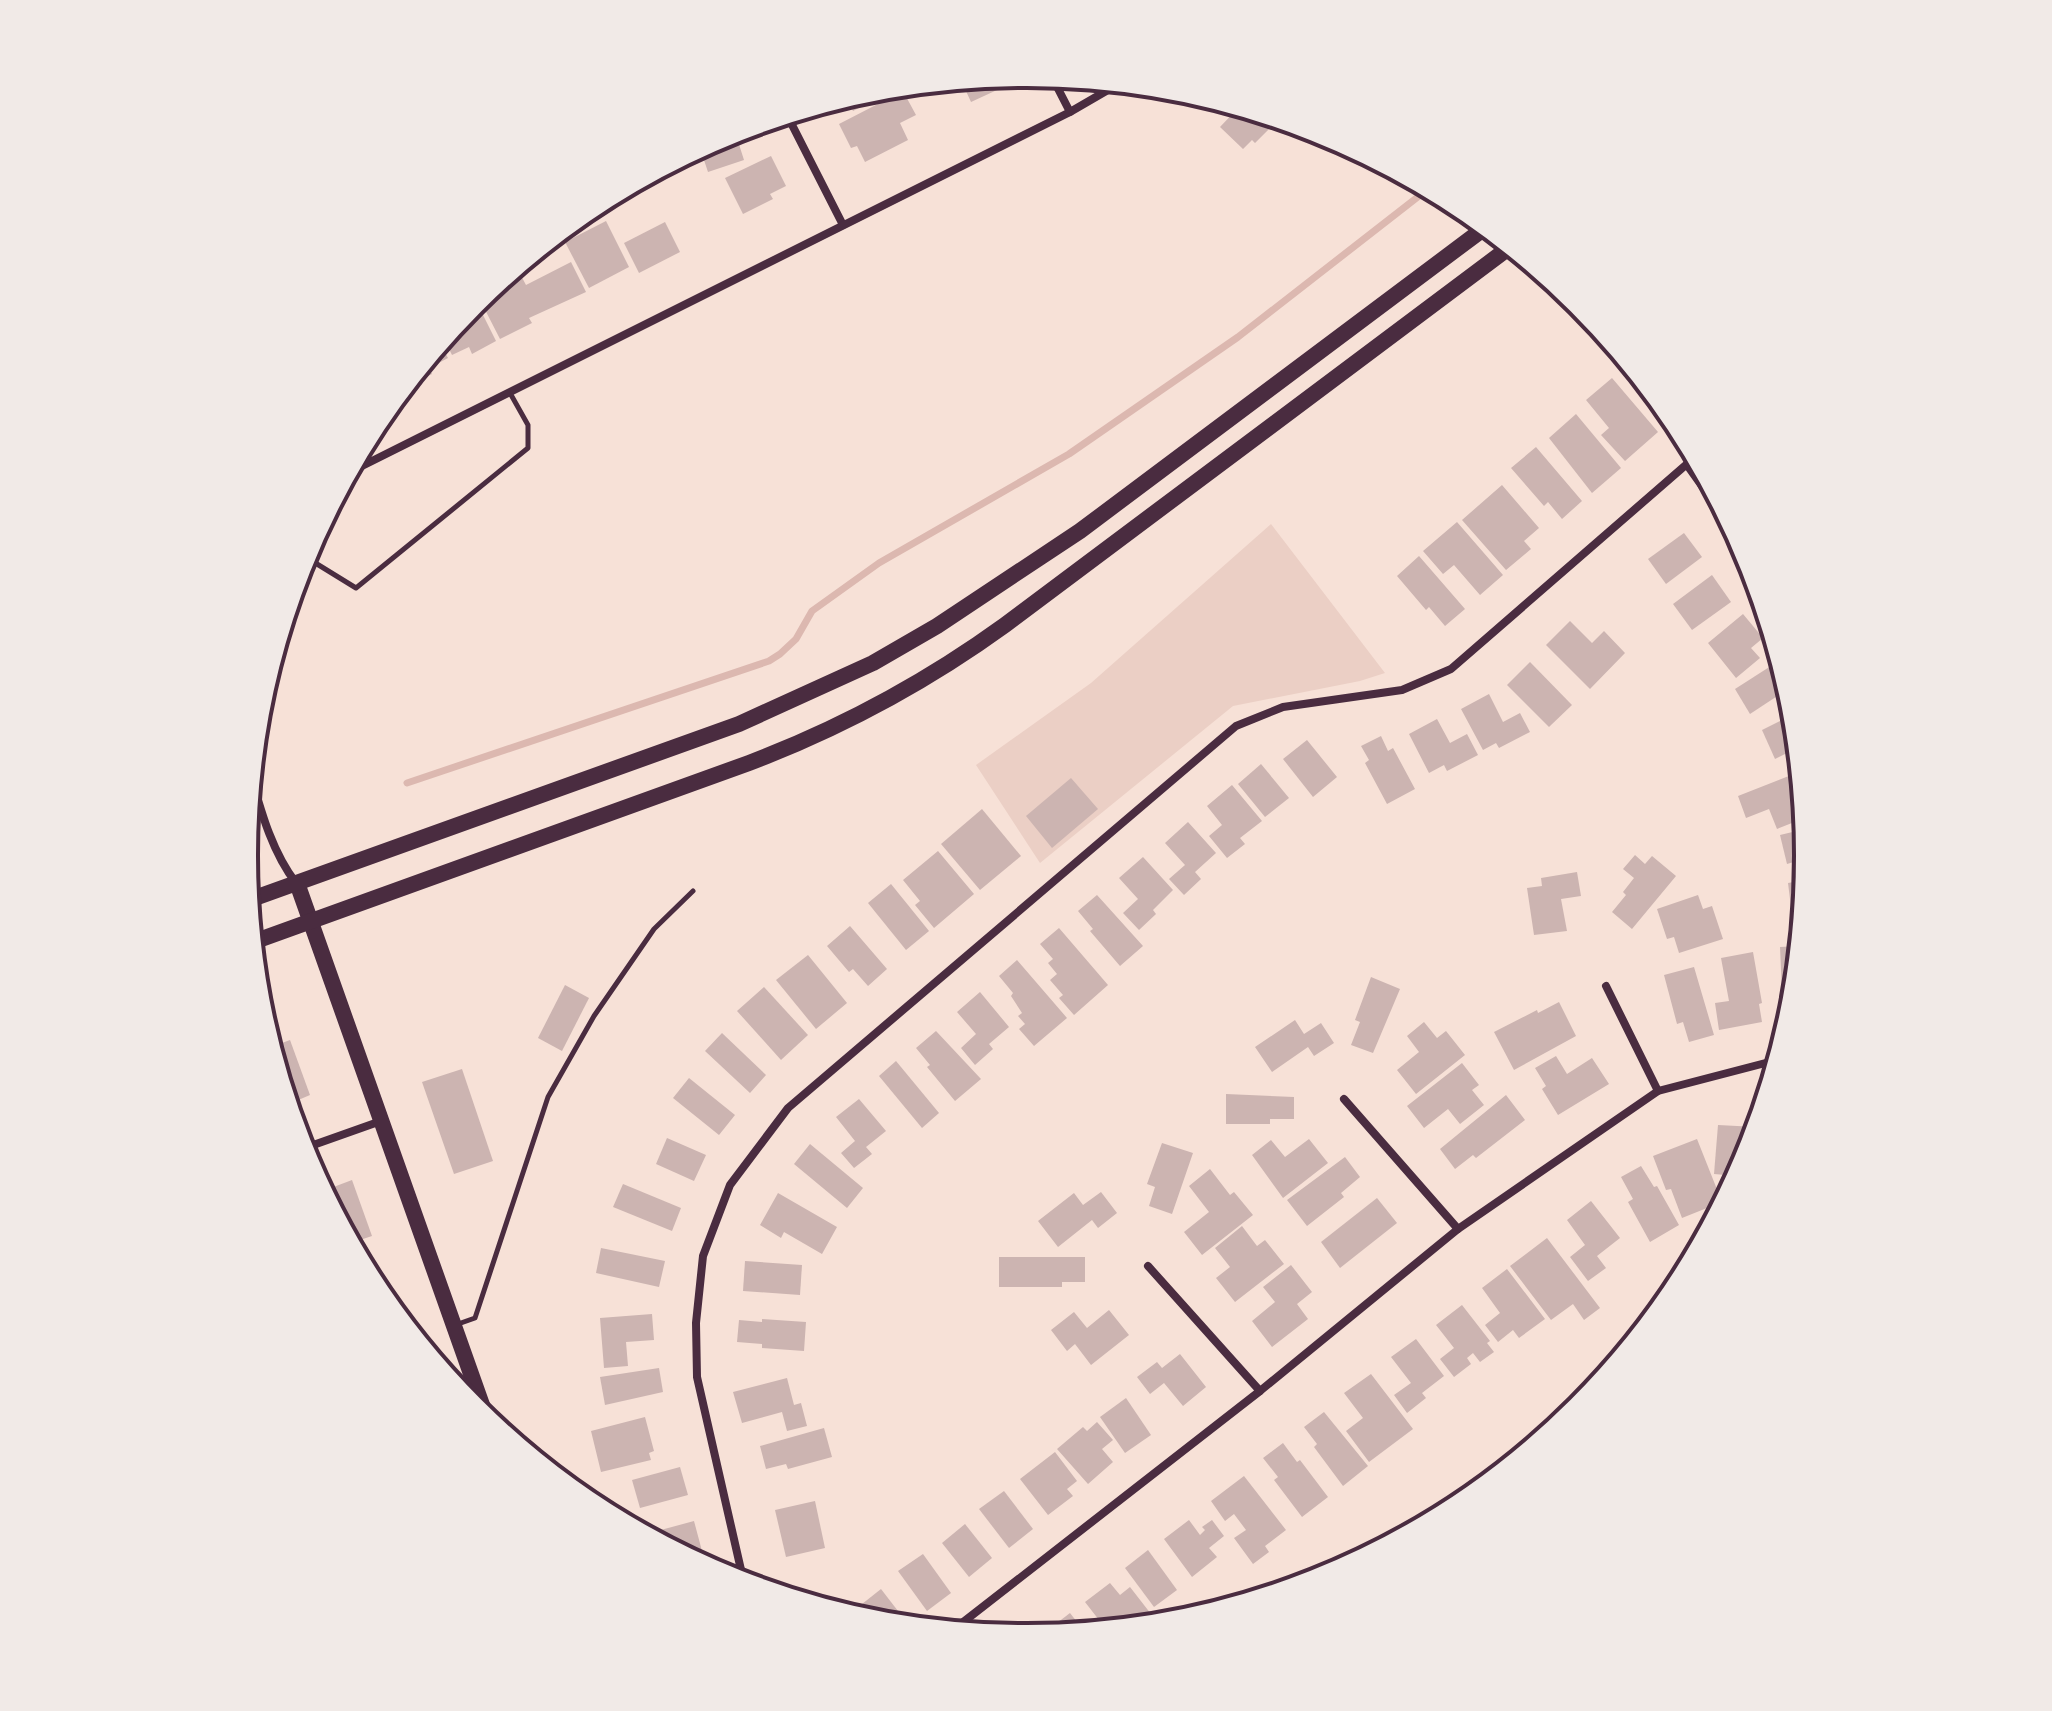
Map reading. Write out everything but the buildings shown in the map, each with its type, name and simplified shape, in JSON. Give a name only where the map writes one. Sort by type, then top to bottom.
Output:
[{"type":"main road","points":[[260,896],[739,724],[873,663],[937,626],[1080,531],[1476,235]]},
{"type":"main road","points":[[263,938],[771,755],[839,726],[893,697],[966,653],[1005,625],[1501,254]]},
{"type":"main road","points":[[297,883],[475,1390]]},
{"type":"street","points":[[1058,89],[1070,112]]},
{"type":"street","points":[[366,464],[1103,93]]},
{"type":"street","points":[[792,125],[843,225]]},
{"type":"street","points":[[741,1568],[697,1377],[696,1323],[703,1256],[730,1185],[788,1108],[1236,726],[1283,707],[1402,690],[1451,669],[1687,465]]},
{"type":"street","points":[[260,808],[283,866],[297,883]]},
{"type":"street","points":[[1606,986],[1658,1091]]},
{"type":"street","points":[[966,1620],[1260,1391],[1458,1229],[1658,1091],[1764,1063]]},
{"type":"street","points":[[1344,1099],[1458,1229]]},
{"type":"street","points":[[315,1144],[381,1121]]},
{"type":"street","points":[[1148,1266],[1260,1391]]},
{"type":"lane","points":[[316,564],[356,588],[528,448],[528,425],[509,392]]},
{"type":"lane","points":[[453,1325],[475,1318],[548,1097],[594,1016],[654,929],[693,891]]},
{"type":"shaded area","points":[[1271,524],[1385,673],[1360,681],[1233,706],[1040,863],[976,765],[1091,683]]},
{"type":"waterway","points":[[407,783],[769,661],[796,639],[812,611],[879,563],[1069,454],[1238,337],[1419,196]]}]
